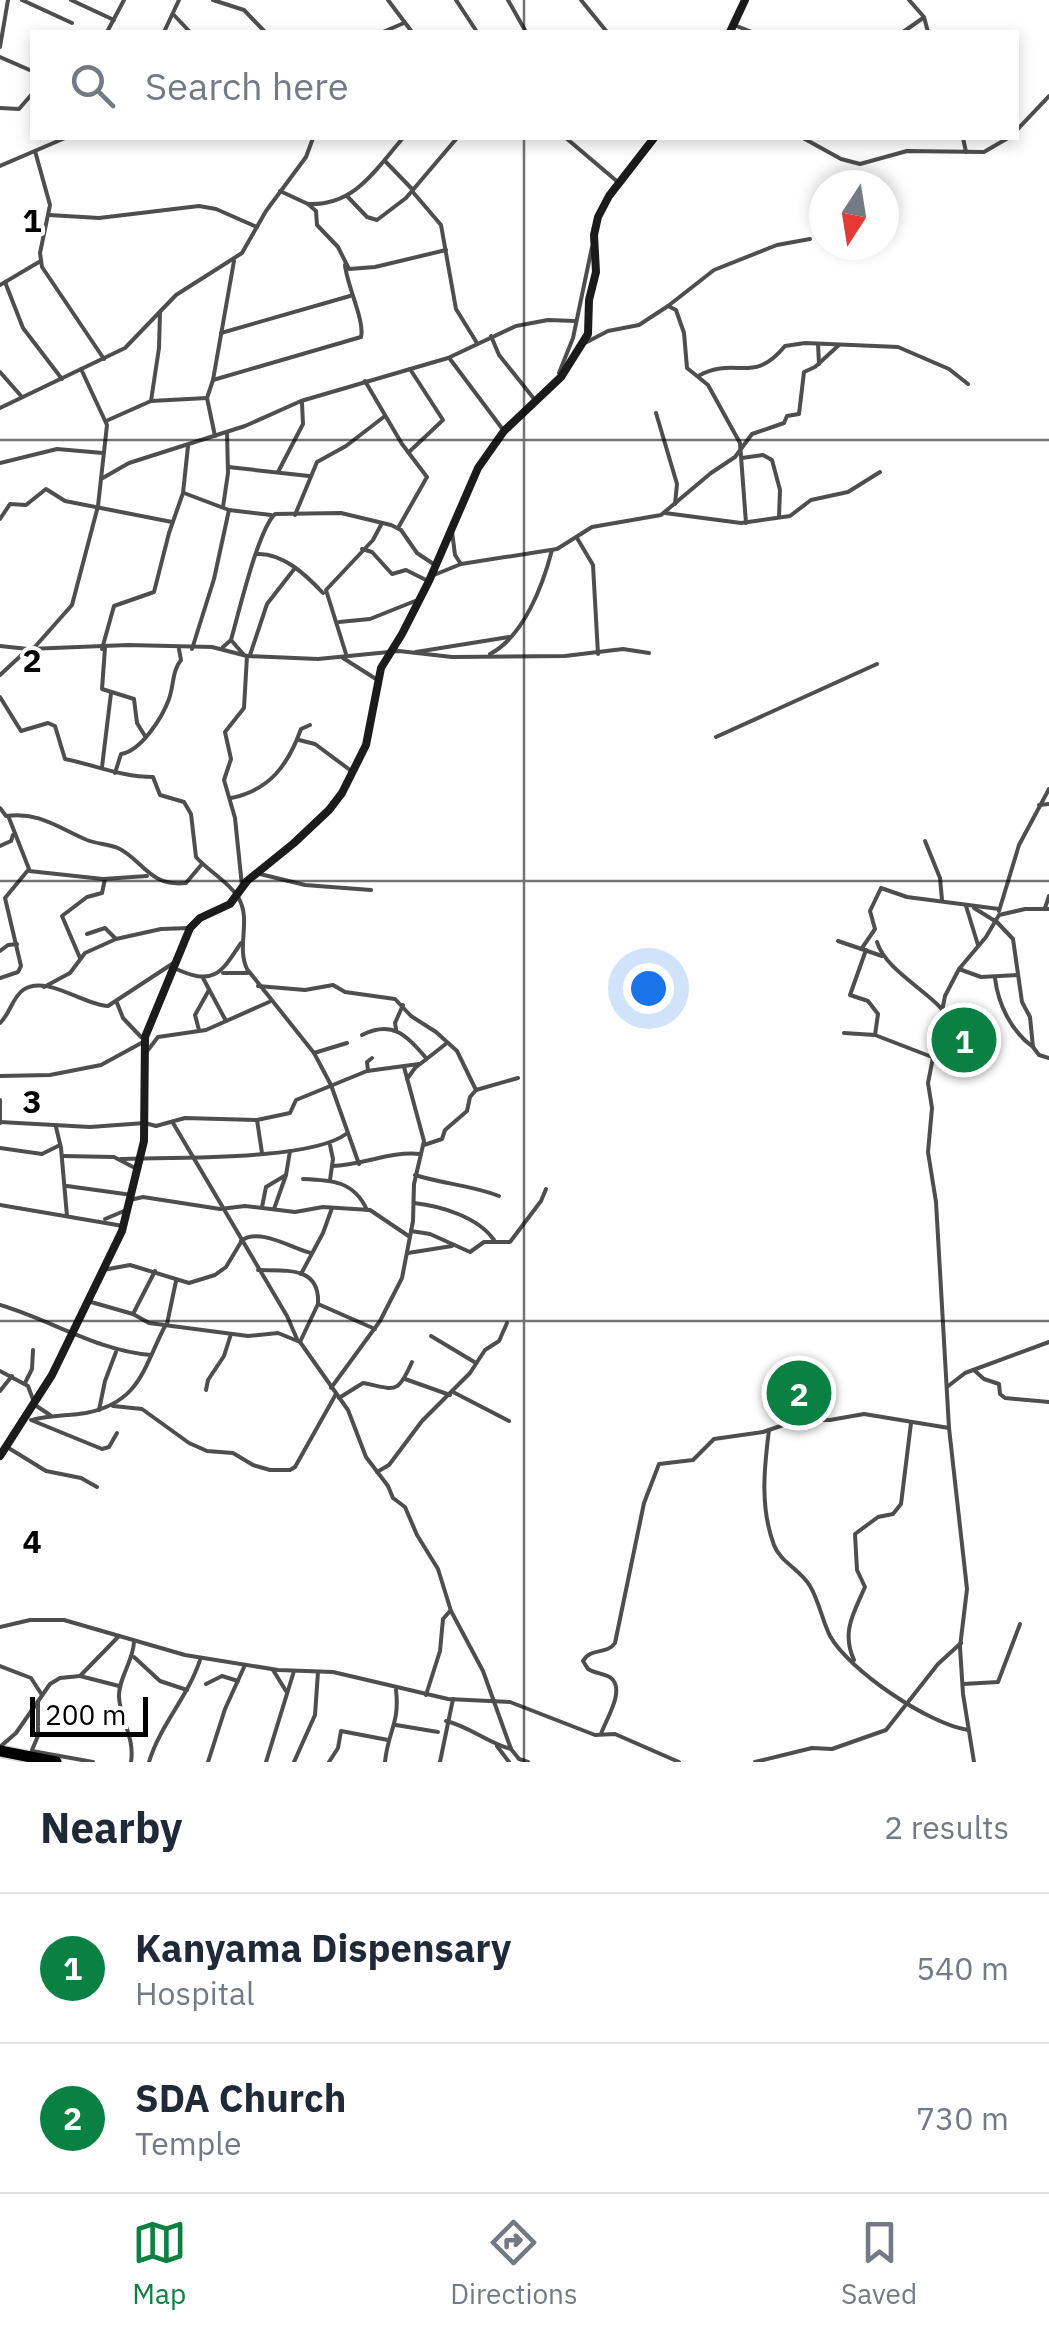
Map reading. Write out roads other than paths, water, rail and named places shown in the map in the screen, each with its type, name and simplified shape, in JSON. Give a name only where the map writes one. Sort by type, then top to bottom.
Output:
[{"type":"highway","points":[[5,1753],[31,1754],[56,1762]]},
{"type":"street","points":[[0,48],[8,0]]},
{"type":"street","points":[[22,0],[72,23]]},
{"type":"street","points":[[70,0],[114,20]]},
{"type":"street","points":[[108,30],[124,0]]},
{"type":"street","points":[[165,30],[179,0]]},
{"type":"street","points":[[213,0],[244,10],[263,30]]},
{"type":"street","points":[[388,0],[410,30]]},
{"type":"street","points":[[456,0],[476,30]]},
{"type":"street","points":[[508,0],[525,30]]},
{"type":"street","points":[[580,0],[605,30]]},
{"type":"street","points":[[732,28],[745,0]]},
{"type":"street","points":[[909,0],[924,17],[927,30]]},
{"type":"street","points":[[172,13],[188,30]]},
{"type":"street","points":[[906,30],[924,17]]},
{"type":"street","points":[[388,30],[404,23]]},
{"type":"street","points":[[0,57],[30,70]]},
{"type":"street","points":[[0,108],[20,109],[30,96]]},
{"type":"street","points":[[1019,128],[1049,96]]},
{"type":"street","points":[[0,166],[60,140]]},
{"type":"street","points":[[0,408],[132,342],[185,289],[242,254],[306,157],[312,140]]},
{"type":"street","points":[[280,192],[308,204],[332,204],[347,196],[400,140]]},
{"type":"street","points":[[347,196],[374,221],[412,190],[456,140]]},
{"type":"street","points":[[568,140],[620,183]]},
{"type":"street","points":[[555,382],[568,356],[598,217],[652,140]]},
{"type":"street","points":[[807,140],[841,159],[860,164],[907,151],[966,154],[991,150],[1005,140]]},
{"type":"street","points":[[963,140],[966,154]]},
{"type":"street","points":[[35,151],[49,198],[50,216],[40,261],[52,285],[104,359]]},
{"type":"street","points":[[384,160],[440,221],[460,319],[477,343]]},
{"type":"street","points":[[213,380],[362,337],[363,329],[338,247],[317,224],[317,214],[308,204]]},
{"type":"street","points":[[50,216],[119,217],[199,206],[257,227]]},
{"type":"street","points":[[0,1076],[50,1074],[101,1065],[144,1042],[190,928],[200,918],[230,904],[255,872],[329,810],[354,773],[372,722],[376,679],[420,599],[478,468],[504,431],[555,382],[583,344],[590,328],[589,300],[596,272],[594,238]]},
{"type":"street","points":[[583,344],[608,331],[639,324],[714,270],[776,245],[809,239]]},
{"type":"street","points":[[345,266],[356,270],[446,250]]},
{"type":"street","points":[[215,436],[207,398],[234,260]]},
{"type":"street","points":[[40,261],[2,283],[23,328],[62,379]]},
{"type":"street","points":[[221,332],[350,296]]},
{"type":"street","points":[[668,306],[680,317],[687,368],[708,385],[742,450],[746,523]]},
{"type":"street","points":[[151,401],[161,334],[160,312]]},
{"type":"street","points":[[101,479],[130,463],[228,432],[301,401],[448,358],[491,336],[535,321],[575,322]]},
{"type":"street","points":[[491,336],[500,355],[535,400]]},
{"type":"street","points":[[698,376],[716,368],[758,368],[773,361],[785,346],[818,343],[904,348],[949,369],[968,384]]},
{"type":"street","points":[[818,343],[819,364]]},
{"type":"street","points":[[665,513],[742,450],[752,434],[784,423],[786,416],[801,412],[804,372],[839,345]]},
{"type":"street","points":[[448,358],[504,431]]},
{"type":"street","points":[[409,452],[443,420],[410,368]]},
{"type":"street","points":[[0,675],[72,605],[98,506],[105,454],[106,421],[82,370]]},
{"type":"street","points":[[0,372],[22,398]]},
{"type":"street","points":[[364,381],[427,480],[398,528]]},
{"type":"street","points":[[106,421],[151,401],[207,398]]},
{"type":"street","points":[[278,472],[303,424],[301,401]]},
{"type":"street","points":[[656,413],[677,484],[675,516]]},
{"type":"street","points":[[295,515],[317,462],[386,416]]},
{"type":"street","points":[[192,649],[214,578],[226,508],[228,432]]},
{"type":"street","points":[[144,736],[137,723],[134,698],[111,694],[101,686],[107,658],[104,648],[114,606],[154,592],[183,493],[188,446]]},
{"type":"street","points":[[0,463],[58,448],[105,454]]},
{"type":"street","points":[[741,458],[763,454],[772,460],[780,490],[778,517]]},
{"type":"street","points":[[228,467],[309,476]]},
{"type":"street","points":[[362,549],[372,552],[392,574],[406,570],[429,579],[461,564],[552,550],[592,527],[665,513],[746,523],[793,515],[811,500],[848,492],[880,472]]},
{"type":"street","points":[[0,519],[10,504],[26,505],[46,489],[62,500],[172,522]]},
{"type":"street","points":[[183,493],[226,508],[271,515],[341,514],[382,523],[398,528],[417,553],[436,565]]},
{"type":"street","points":[[219,648],[231,640],[271,515]]},
{"type":"street","points":[[326,597],[327,588],[373,540],[382,523]]},
{"type":"street","points":[[452,528],[455,554],[461,564]]},
{"type":"street","points":[[576,537],[589,554],[594,570],[598,654]]},
{"type":"street","points":[[486,656],[503,646],[539,594],[552,550]]},
{"type":"street","points":[[260,553],[327,588]]},
{"type":"street","points":[[295,568],[267,604],[248,657],[244,708],[225,732],[231,760],[224,780],[231,798],[244,920],[241,954],[258,986],[314,1053],[331,1085],[360,1164]]},
{"type":"street","points":[[306,576],[326,597],[338,622],[344,656],[351,666],[376,679]]},
{"type":"street","points":[[338,622],[379,617],[420,599]]},
{"type":"street","points":[[416,653],[426,648],[509,637]]},
{"type":"street","points":[[231,640],[248,657]]},
{"type":"street","points":[[0,643],[30,649],[128,645],[219,648],[248,657],[318,659],[391,652],[486,656],[598,654],[622,648],[649,653]]},
{"type":"street","points":[[12,648],[19,657]]},
{"type":"street","points":[[115,773],[121,754],[136,749],[168,702],[174,672],[181,660],[179,648]]},
{"type":"street","points":[[93,649],[107,658]]},
{"type":"street","points":[[716,737],[878,664]]},
{"type":"street","points":[[102,766],[111,694]]},
{"type":"street","points":[[0,697],[21,731],[52,724],[62,740],[63,758],[102,766],[133,778],[153,777],[160,795],[184,802],[192,814],[193,849],[202,864],[239,890]]},
{"type":"street","points":[[231,798],[268,784],[284,766],[301,729],[310,725]]},
{"type":"street","points":[[297,740],[323,749],[354,773]]},
{"type":"street","points":[[974,1762],[963,1684],[961,1643],[967,1589],[948,1428],[935,1192],[928,1152],[932,1108],[928,1084],[941,1008],[959,970],[997,916],[1019,844],[1049,789]]},
{"type":"street","points":[[1039,804],[1049,804]]},
{"type":"street","points":[[0,808],[8,816],[28,871]]},
{"type":"street","points":[[8,816],[39,817],[88,840],[116,847],[152,876]]},
{"type":"street","points":[[0,846],[11,841],[13,835]]},
{"type":"street","points":[[924,841],[940,878],[942,900]]},
{"type":"street","points":[[28,871],[56,877],[105,879],[152,876],[183,884],[202,864]]},
{"type":"street","points":[[0,978],[20,970],[6,894],[28,871]]},
{"type":"street","points":[[255,872],[305,885],[371,890]]},
{"type":"street","points":[[80,958],[62,916],[88,897],[102,893],[105,879]]},
{"type":"street","points":[[875,1035],[878,1014],[868,1002],[850,995],[864,949],[876,927],[870,911],[879,889],[969,906],[997,916],[1013,939],[1033,1048]]},
{"type":"street","points":[[969,906],[997,916],[1025,908],[1047,909],[1049,896]]},
{"type":"street","points":[[969,906],[978,944]]},
{"type":"street","points":[[0,911],[6,908]]},
{"type":"street","points":[[87,934],[105,928],[116,939]]},
{"type":"street","points":[[0,1022],[24,990],[44,987],[70,974],[80,958],[116,939],[161,929],[190,928]]},
{"type":"street","points":[[838,940],[882,956],[941,1008]]},
{"type":"street","points":[[218,974],[241,942]]},
{"type":"street","points":[[877,942],[882,956]]},
{"type":"street","points":[[0,951],[17,944]]},
{"type":"street","points":[[44,987],[102,1006],[117,1002],[176,964]]},
{"type":"street","points":[[176,964],[203,978],[226,1021]]},
{"type":"street","points":[[959,970],[981,978],[1019,975]]},
{"type":"street","points":[[203,978],[249,973]]},
{"type":"street","points":[[996,978],[1004,1011],[1023,1040],[1039,1055],[1049,1058]]},
{"type":"street","points":[[258,986],[305,990],[333,986],[345,992],[390,998],[462,1058],[476,1090]]},
{"type":"street","points":[[271,1002],[274,986]]},
{"type":"street","points":[[200,1031],[194,1015],[209,990]]},
{"type":"street","points":[[0,1456],[29,1419],[124,1226],[133,1198],[146,1123],[146,1054],[140,1032],[123,1018],[117,1002]]},
{"type":"street","points":[[146,1054],[158,1037],[200,1031],[271,1002]]},
{"type":"street","points":[[393,1027],[403,1006]]},
{"type":"street","points":[[362,1035],[393,1027]]},
{"type":"street","points":[[393,1027],[426,1058]]},
{"type":"street","points":[[844,1034],[875,1035],[932,1057]]},
{"type":"street","points":[[314,1053],[347,1042]]},
{"type":"street","points":[[406,1082],[426,1058],[447,1042]]},
{"type":"street","points":[[368,1071],[367,1062],[372,1058]]},
{"type":"street","points":[[0,1100],[0,1123],[90,1127],[163,1125],[199,1117],[257,1120],[287,1115],[296,1100],[368,1071],[420,1064]]},
{"type":"street","points":[[331,1388],[375,1329],[400,1286],[408,1253],[415,1176],[424,1145],[404,1067]]},
{"type":"street","points":[[424,1145],[442,1139],[446,1128],[467,1111],[476,1090],[518,1078]]},
{"type":"street","points":[[257,1120],[262,1152]]},
{"type":"street","points":[[172,1121],[299,1340],[354,1421],[366,1457],[392,1498],[405,1507],[438,1568],[451,1611],[482,1669],[511,1748],[519,1759],[528,1762]]},
{"type":"street","points":[[55,1124],[66,1186],[66,1216]]},
{"type":"street","points":[[62,1156],[192,1158],[330,1144],[346,1134]]},
{"type":"street","points":[[0,1148],[42,1154],[60,1144]]},
{"type":"street","points":[[330,1144],[330,1180]]},
{"type":"street","points":[[274,1208],[286,1176],[290,1150]]},
{"type":"street","points":[[332,1166],[360,1164],[396,1153],[418,1156]]},
{"type":"street","points":[[122,1159],[139,1171]]},
{"type":"street","points":[[253,1206],[269,1183],[286,1176]]},
{"type":"street","points":[[415,1176],[464,1184],[499,1196]]},
{"type":"street","points":[[303,1179],[330,1180],[351,1188],[367,1210]]},
{"type":"street","points":[[66,1186],[223,1209],[253,1206],[295,1212],[367,1210],[411,1234],[430,1234],[474,1251],[484,1242],[513,1241],[546,1189]]},
{"type":"street","points":[[102,1221],[133,1198]]},
{"type":"street","points":[[262,1198],[262,1207]]},
{"type":"street","points":[[356,1209],[362,1200]]},
{"type":"street","points":[[413,1203],[470,1221],[494,1240]]},
{"type":"street","points":[[0,1205],[124,1226]]},
{"type":"street","points":[[301,1274],[332,1208]]},
{"type":"street","points":[[102,1270],[130,1265],[188,1283],[215,1276],[230,1264],[247,1236],[311,1253]]},
{"type":"street","points":[[408,1253],[456,1246]]},
{"type":"street","points":[[237,1248],[245,1249]]},
{"type":"street","points":[[258,1270],[301,1274],[318,1283],[318,1304],[299,1340]]},
{"type":"street","points":[[133,1314],[154,1271]]},
{"type":"street","points":[[29,1419],[99,1410],[128,1396],[166,1324],[176,1280]]},
{"type":"street","points":[[86,1300],[150,1323],[231,1334],[278,1334],[299,1340]]},
{"type":"street","points":[[318,1304],[375,1329]]},
{"type":"street","points":[[0,1305],[117,1351],[151,1355]]},
{"type":"street","points":[[376,1472],[389,1465],[484,1350],[499,1342],[507,1322]]},
{"type":"street","points":[[150,1323],[160,1336]]},
{"type":"street","points":[[206,1390],[231,1334]]},
{"type":"street","points":[[431,1336],[476,1363]]},
{"type":"street","points":[[947,1387],[962,1375],[1049,1342]]},
{"type":"street","points":[[25,1383],[32,1370],[33,1350]]},
{"type":"street","points":[[99,1410],[104,1381],[117,1351]]},
{"type":"street","points":[[113,1406],[142,1409],[198,1448],[232,1453],[253,1466],[284,1470],[295,1467],[338,1396],[363,1383],[389,1391],[405,1379],[412,1362]]},
{"type":"street","points":[[976,1370],[999,1384],[1005,1398],[1049,1402]]},
{"type":"street","points":[[0,1371],[25,1383],[32,1390],[35,1404],[51,1416]]},
{"type":"street","points":[[0,1391],[12,1376]]},
{"type":"street","points":[[405,1379],[452,1393],[509,1421]]},
{"type":"street","points":[[32,1390],[44,1389]]},
{"type":"street","points":[[601,1734],[614,1702],[615,1684],[612,1679],[588,1670],[584,1661],[615,1642],[644,1504],[662,1462],[693,1460],[707,1444],[720,1437],[743,1436],[793,1420],[830,1420],[861,1414],[948,1428]]},
{"type":"street","points":[[29,1419],[102,1449],[109,1447],[117,1433]]},
{"type":"street","points":[[856,1665],[849,1649],[849,1622],[865,1584],[857,1570],[854,1534],[875,1519],[894,1514],[901,1504],[907,1469],[907,1432],[912,1422]]},
{"type":"street","points":[[770,1429],[764,1494],[774,1545],[808,1582],[831,1638],[844,1655],[908,1704],[937,1722],[968,1730]]},
{"type":"street","points":[[7,1446],[46,1472],[81,1478],[97,1488]]},
{"type":"street","points":[[426,1695],[440,1651],[443,1619],[451,1611]]},
{"type":"street","points":[[0,1627],[30,1620],[64,1620],[200,1658],[273,1670],[318,1670],[453,1700],[510,1702],[592,1734],[610,1733],[632,1740],[679,1762]]},
{"type":"street","points":[[963,1684],[998,1682],[1020,1624]]},
{"type":"street","points":[[80,1676],[120,1636]]},
{"type":"street","points":[[131,1762],[132,1749],[119,1701],[134,1657],[134,1640]]},
{"type":"street","points":[[756,1762],[812,1748],[832,1750],[890,1728],[938,1664],[961,1643]]},
{"type":"street","points":[[134,1657],[160,1680],[187,1690]]},
{"type":"street","points":[[148,1762],[200,1658]]},
{"type":"street","points":[[0,1666],[34,1680],[42,1695]]},
{"type":"street","points":[[128,1668],[142,1666]]},
{"type":"street","points":[[208,1762],[246,1666]]},
{"type":"street","points":[[273,1670],[286,1691]]},
{"type":"street","points":[[294,1762],[315,1714],[318,1670]]},
{"type":"street","points":[[266,1762],[294,1671]]},
{"type":"street","points":[[5,1753],[54,1681],[80,1676],[121,1687]]},
{"type":"street","points":[[206,1684],[222,1676],[238,1681]]},
{"type":"street","points":[[385,1762],[388,1740],[396,1725],[396,1689]]},
{"type":"street","points":[[440,1762],[453,1700]]},
{"type":"street","points":[[38,1702],[38,1736],[31,1754],[93,1762]]},
{"type":"street","points":[[446,1722],[470,1728],[496,1745],[509,1762]]},
{"type":"street","points":[[396,1725],[438,1732]]},
{"type":"street","points":[[329,1762],[338,1748],[341,1732],[388,1740]]},
{"type":"street","points":[[496,1745],[511,1748]]},
{"type":"place","name":"Kanyama Dispensary","points":[[964,1040]]},
{"type":"place","name":"SDA Church","points":[[799,1393]]}]
